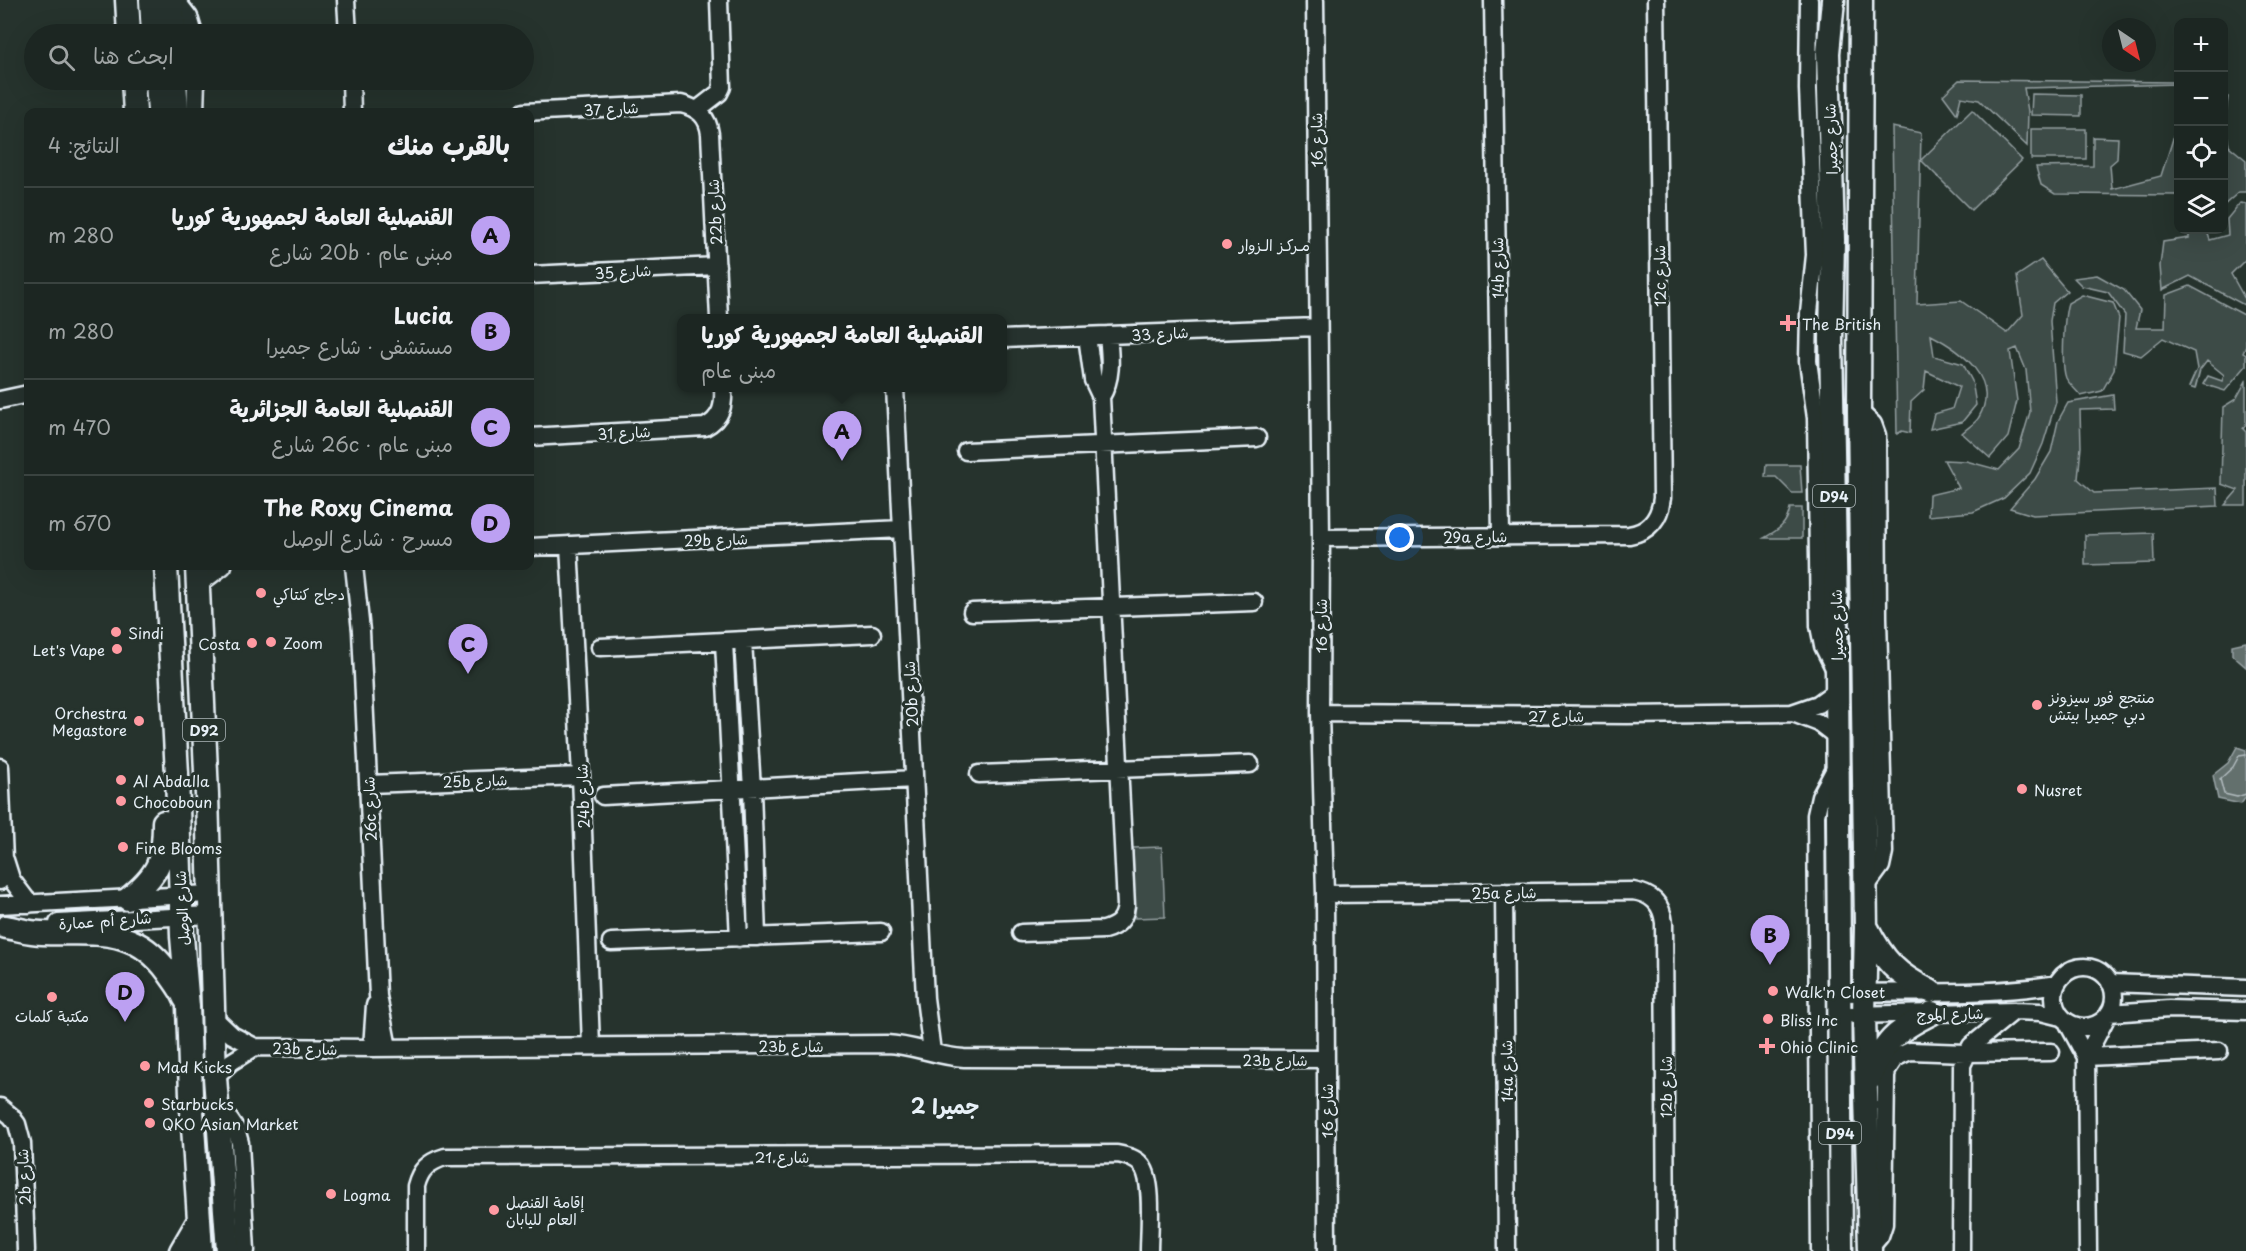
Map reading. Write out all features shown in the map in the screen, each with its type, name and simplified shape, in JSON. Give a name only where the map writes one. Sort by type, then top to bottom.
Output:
[{"type":"main road","points":[[127,0],[128,24]]},
{"type":"main road","points":[[151,0],[152,24]]},
{"type":"main road","points":[[174,0],[174,24]]},
{"type":"main road","points":[[1820,0],[1828,53]]},
{"type":"main road","name":"شارع جميرا","points":[[1833,0],[1828,53],[1833,240],[1831,339],[1837,682],[1841,1251]]},
{"type":"main road","name":"شارع جميرا","points":[[1862,4],[1859,411],[1866,928],[1864,1015],[1870,1250]]},
{"type":"main road","points":[[134,90],[135,108]]},
{"type":"main road","points":[[158,90],[159,108]]},
{"type":"main road","points":[[176,90],[177,108]]},
{"type":"main road","name":"شارع الوصل","points":[[166,570],[177,774],[181,906],[201,1251]]},
{"type":"main road","name":"شارع الوصل","points":[[198,575],[215,1077],[228,1251]]},
{"type":"main road","points":[[177,774],[189,791],[192,802],[197,882],[204,886],[209,896]]},
{"type":"main road","points":[[128,899],[150,880],[160,864],[164,846],[164,811],[177,774]]},
{"type":"main road","points":[[2,920],[40,933],[109,934],[132,941],[142,946],[162,964],[183,993],[188,1007]]},
{"type":"main road","points":[[1866,928],[1892,968],[1930,991]]},
{"type":"main road","points":[[1865,1090],[1876,1060],[1893,1036],[1908,1025],[1932,1013]]},
{"type":"main road","points":[[181,1251],[200,1218]]},
{"type":"street","points":[[174,0],[189,17],[191,24]]},
{"type":"street","points":[[346,0],[347,24]]},
{"type":"street","points":[[697,110],[714,97],[722,87],[719,0]]},
{"type":"street","name":"شارع 16","points":[[1315,0],[1321,538],[1320,712],[1325,894],[1327,1251]]},
{"type":"street","name":"14b شارع","points":[[1493,0],[1501,535]]},
{"type":"street","name":"12c شارع","points":[[1629,535],[1642,532],[1656,519],[1661,509],[1662,498],[1656,0]]},
{"type":"street","points":[[1809,0],[1808,89],[1815,255],[1809,313],[1808,361],[1816,418],[1819,626],[1823,645],[1837,682]]},
{"type":"street","points":[[195,108],[196,90]]},
{"type":"street","points":[[351,90],[352,108]]},
{"type":"street","name":"شارع 37","points":[[534,111],[681,104],[697,110]]},
{"type":"street","name":"22b شارع","points":[[697,110],[703,114],[709,127],[719,314]]},
{"type":"street","name":"شارع 35","points":[[534,275],[717,266]]},
{"type":"street","name":"شارع 33","points":[[1007,339],[1318,327]]},
{"type":"street","points":[[1101,397],[1107,385],[1110,368],[1108,335]]},
{"type":"street","points":[[1021,933],[1113,928],[1125,915],[1126,906],[1101,397],[1093,380],[1087,336]]},
{"type":"street","name":"شارع 31","points":[[534,437],[699,428],[716,420],[723,406],[723,392]]},
{"type":"street","name":"20b شارع","points":[[895,392],[925,1001],[920,1018],[924,1050]]},
{"type":"street","points":[[0,400],[24,395]]},
{"type":"street","points":[[0,400],[24,404]]},
{"type":"street","points":[[966,451],[1257,438]]},
{"type":"street","name":"29b شارع","points":[[534,547],[902,530]]},
{"type":"street","name":"29a شارع","points":[[1321,538],[1629,535]]},
{"type":"street","name":"24b شارع","points":[[569,545],[581,776],[591,1046]]},
{"type":"street","name":"26c شارع","points":[[354,570],[360,622],[378,996],[373,1022],[380,1048]]},
{"type":"street","name":"26c شارع","points":[[360,622],[364,603],[365,570]]},
{"type":"street","points":[[972,612],[1254,602]]},
{"type":"street","points":[[600,647],[872,634]]},
{"type":"street","points":[[743,641],[752,789],[757,937]]},
{"type":"street","points":[[724,642],[739,938]]},
{"type":"street","name":"شارع 27","points":[[1320,712],[1616,715],[1792,713],[1818,704],[1837,682]]},
{"type":"street","name":"شارع 27","points":[[1792,713],[1819,723],[1837,737]]},
{"type":"street","points":[[979,774],[1250,764]]},
{"type":"street","points":[[0,767],[4,860],[0,881]]},
{"type":"street","points":[[1820,1251],[1816,814],[1820,797],[1836,767]]},
{"type":"street","name":"25b شارع","points":[[368,784],[581,776]]},
{"type":"street","points":[[603,796],[914,779]]},
{"type":"street","points":[[4,860],[11,879],[30,904]]},
{"type":"street","name":"14a شارع","points":[[1504,892],[1507,1251]]},
{"type":"street","name":"25a شارع","points":[[1325,894],[1643,892],[1659,904],[1664,923]]},
{"type":"street","name":"شارع أم عمارة","points":[[2,920],[181,906],[209,896]]},
{"type":"street","name":"شارع أم عمارة","points":[[2,920],[30,904],[128,899],[181,906]]},
{"type":"street","name":"12b شارع","points":[[1664,923],[1666,1251]]},
{"type":"street","points":[[611,942],[881,932]]},
{"type":"street","points":[[2086,1057],[2054,1001],[2057,984],[2063,976],[2071,970],[2081,968],[2098,971],[2110,983],[2113,993],[2113,1003],[2086,1057],[2088,1251]]},
{"type":"street","points":[[2110,983],[2246,988]]},
{"type":"street","name":"شارع الموج","points":[[1838,1004],[1864,992],[2016,988],[2057,984]]},
{"type":"street","name":"شارع الموج","points":[[1838,1004],[1864,1015],[2014,1011],[2041,1012],[2064,1019]]},
{"type":"street","points":[[2064,1019],[2084,1027],[2092,1026],[2108,1014],[2169,1009],[2246,1011]]},
{"type":"street","points":[[1961,1251],[1962,1065],[1966,1053],[1983,1035],[2014,1011]]},
{"type":"street","name":"23b شارع","points":[[214,1018],[232,1035],[255,1047],[887,1044],[964,1058],[1326,1059]]},
{"type":"street","name":"23b شارع","points":[[215,1077],[231,1062],[255,1047]]},
{"type":"street","points":[[1870,1250],[1882,1230],[1885,1218],[1886,1077],[1890,1063],[1901,1054],[1910,1051],[2051,1052]]},
{"type":"street","points":[[2086,1057],[2219,1051]]},
{"type":"street","name":"شارع الوصل","points":[[218,1103],[239,1136],[246,1251]]},
{"type":"street","name":"2b شارع","points":[[2,1108],[17,1124],[22,1143],[26,1251]]},
{"type":"street","name":"شارع 21","points":[[416,1251],[416,1186],[423,1168],[445,1157],[1118,1154],[1134,1159],[1141,1165],[1148,1184],[1149,1251]]},
{"type":"shaded area","points":[[1959,80],[2174,82],[2174,84],[2024,88],[2028,111],[2027,146],[1979,100],[1961,97],[1957,114],[1943,95]]},
{"type":"shaded area","points":[[2032,94],[2081,95],[2081,116],[2031,115]]},
{"type":"shaded area","points":[[1972,110],[2022,160],[1971,210],[1921,160]]},
{"type":"shaded area","points":[[1892,127],[1921,133],[1917,304],[1961,301],[2007,333],[2023,315],[2017,276],[2041,260],[2067,291],[2053,303],[2050,321],[2056,402],[2043,444],[2030,473],[2004,498],[1973,512],[1928,516],[1929,495],[1959,488],[1944,460],[1966,461],[1999,470],[2019,449],[2030,412],[2026,370],[2017,348],[2010,351],[2017,401],[2008,437],[1990,458],[1962,433],[1978,419],[1984,403],[1985,390],[1981,378],[1965,358],[1931,335],[1934,356],[1963,364],[1972,381],[1976,405],[1962,422],[1930,429],[1934,414],[1952,409],[1959,387],[1926,371],[1924,390],[1911,402],[1910,433],[1902,431],[1897,434]]},
{"type":"shaded area","points":[[2031,129],[2086,129],[2086,159],[2031,159]]},
{"type":"shaded area","points":[[2174,136],[2174,195],[2055,194],[2041,185],[2036,167],[2093,166],[2093,137],[2118,138],[2117,159],[2110,165],[2112,189],[2161,176]]},
{"type":"shaded area","points":[[2228,140],[2229,146],[2246,160],[2246,192],[2239,192],[2228,202]]},
{"type":"shaded area","points":[[2240,203],[2246,204],[2246,259],[2231,274],[2246,301],[2246,306],[2190,276],[2162,290],[2160,266],[2163,242],[2189,238],[2189,234],[2208,234],[2210,240],[2228,235],[2228,218]]},
{"type":"shaded area","points":[[2097,275],[2124,290],[2140,310],[2136,328],[2165,328],[2166,295],[2190,286],[2246,316],[2246,346],[2243,353],[2246,355],[2246,366],[2225,391],[2203,384],[2208,376],[2222,381],[2224,375],[2207,361],[2200,370],[2195,389],[2189,387],[2197,369],[2194,352],[2163,338],[2141,356],[2123,351],[2125,315],[2108,292],[2082,286],[2074,278]]},
{"type":"shaded area","points":[[2082,295],[2113,303],[2119,318],[2114,370],[2102,391],[2081,396],[2066,378],[2063,352],[2068,303]]},
{"type":"shaded area","points":[[2246,381],[2246,424],[2243,429],[2246,432],[2246,505],[2225,505],[2238,490],[2221,484],[2223,407],[2236,399]]},
{"type":"shaded area","points":[[2113,395],[2114,409],[2080,410],[2081,447],[2078,479],[2094,493],[2217,488],[2218,506],[2033,515],[2010,508],[2035,479],[2051,452],[2058,421],[2068,403]]},
{"type":"shaded area","points":[[1766,465],[1800,465],[1802,493],[1792,493],[1776,477],[1765,477]]},
{"type":"shaded area","points":[[1790,508],[1802,508],[1802,538],[1764,538],[1781,526],[1787,519]]},
{"type":"shaded area","points":[[2153,533],[2154,563],[2085,565],[2085,535]]},
{"type":"shaded area","points":[[1162,847],[1165,917],[1135,918],[1133,848]]},
{"type":"water","points":[[2246,642],[2246,667],[2232,655],[2232,645]]},
{"type":"water","points":[[2237,747],[2246,750],[2246,797],[2241,804],[2218,799],[2213,775],[2228,763]]},
{"type":"place","name":"مـركـز الـزوار","points":[[1227,244]]},
{"type":"place","name":"The British","points":[[1788,323]]},
{"type":"place","name":"القنصلية العامة لجمهورية كوريا","points":[[842,461]]},
{"type":"place","name":"دجاج كنتاكي","points":[[261,593]]},
{"type":"place","name":"Sindi","points":[[116,632]]},
{"type":"place","name":"Zoom","points":[[271,642]]},
{"type":"place","name":"Costa","points":[[252,643]]},
{"type":"place","name":"Let's Vape","points":[[117,649]]},
{"type":"place","name":"القنصلية العامة الجزائرية","points":[[468,674]]},
{"type":"place","name":"منتجع فور سيزونز دبي جميرا بيتش","points":[[2037,705]]},
{"type":"place","name":"Orchestra Megastore","points":[[139,721]]},
{"type":"place","name":"Al Abdalla","points":[[121,780]]},
{"type":"place","name":"Nusret","points":[[2022,789]]},
{"type":"place","name":"Chocoboun","points":[[121,801]]},
{"type":"place","name":"Fine Blooms","points":[[123,847]]},
{"type":"place","name":"Lucia","points":[[1770,965]]},
{"type":"place","name":"Walk'n Closet","points":[[1773,991]]},
{"type":"place","name":"مكتبة كلمات","points":[[52,997]]},
{"type":"place","name":"Bliss Inc","points":[[1768,1019]]},
{"type":"place","name":"The Roxy Cinema","points":[[125,1022]]},
{"type":"place","name":"Ohio Clinic","points":[[1767,1046]]},
{"type":"place","name":"Mad Kicks","points":[[145,1066]]},
{"type":"place","name":"Starbucks","points":[[149,1103]]},
{"type":"place","name":"QKO Asian Market","points":[[150,1123]]},
{"type":"place","name":"Logma","points":[[331,1194]]},
{"type":"place","name":"إقامة القنصل العام لليابان","points":[[494,1210]]},
{"type":"district","name":"جميرا 2","points":[[945,1105]]}]
